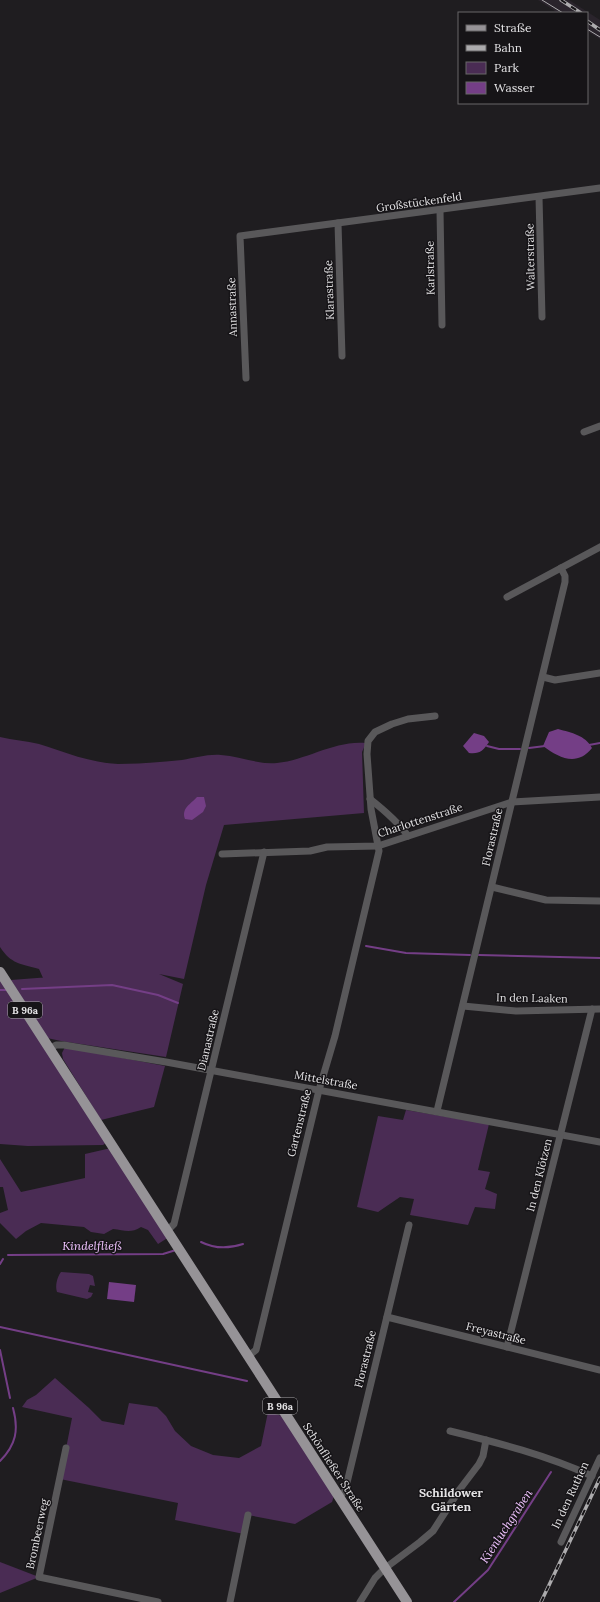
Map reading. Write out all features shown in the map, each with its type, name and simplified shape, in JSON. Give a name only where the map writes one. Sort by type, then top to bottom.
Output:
[{"type":"main road","name":"B 96a","points":[[0,972],[168,1230]]},
{"type":"main road","name":"Schönfließer Straße","points":[[168,1230],[407,1602]]},
{"type":"street","name":"Großstückenfeld","points":[[240,236],[600,188]]},
{"type":"street","name":"Walterstraße","points":[[539,196],[542,317]]},
{"type":"street","name":"Karlstraße","points":[[440,210],[442,325]]},
{"type":"street","name":"Klarastraße","points":[[338,224],[342,356]]},
{"type":"street","name":"Annastraße","points":[[240,236],[246,378]]},
{"type":"street","points":[[584,432],[600,426]]},
{"type":"street","points":[[507,597],[600,547]]},
{"type":"street","name":"Florastraße","points":[[437,1111],[565,582],[565,576],[561,568]]},
{"type":"street","points":[[543,677],[555,680],[600,673]]},
{"type":"street","name":"Gartenstraße","points":[[248,1356],[256,1350],[319,1090],[335,1036],[379,851],[370,799],[367,754],[368,743],[370,737],[381,728],[413,718],[435,716]]},
{"type":"street","name":"Charlottenstraße","points":[[222,854],[310,851],[327,847],[378,846],[512,802],[600,797]]},
{"type":"street","points":[[370,799],[392,818],[408,836]]},
{"type":"street","name":"Dianastraße","points":[[168,1230],[174,1224],[264,852]]},
{"type":"street","points":[[492,888],[546,900],[600,901]]},
{"type":"street","name":"In den Laaken","points":[[463,1006],[516,1011],[596,1009]]},
{"type":"street","name":"In den Klötzen","points":[[507,1347],[560,1134],[596,1009]]},
{"type":"street","name":"Mittelstraße","points":[[49,1049],[56,1045],[64,1045],[437,1111],[600,1142]]},
{"type":"street","name":"Florastraße","points":[[339,1497],[345,1491],[409,1225]]},
{"type":"street","name":"Freyastraße","points":[[387,1317],[600,1370]]},
{"type":"street","points":[[450,1431],[538,1454],[561,1462],[592,1476]]},
{"type":"street","points":[[360,1602],[375,1578],[384,1568],[433,1531],[460,1489],[479,1464],[483,1456],[486,1440]]},
{"type":"street","name":"Brombeerweg","points":[[66,1448],[39,1577],[158,1602]]},
{"type":"street","name":"In den Ruthen","points":[[561,1542],[600,1458]]},
{"type":"street","points":[[230,1602],[248,1515]]},
{"type":"shaded area","points":[[538,0],[569,0],[588,12],[556,12]]},
{"type":"shaded area","points":[[588,12],[600,20],[600,39],[588,32]]},
{"type":"green space","points":[[0,737],[39,744],[98,762],[118,764],[174,761],[216,755],[263,763],[277,763],[299,758],[343,744],[366,743],[362,752],[364,813],[224,825],[206,885],[184,979],[159,974],[183,984],[166,1057],[61,1041],[47,1038],[11,980],[43,978],[39,969],[12,960],[0,947]]},
{"type":"green space","points":[[0,977],[106,1143],[103,1145],[28,1146],[0,1144]]},
{"type":"green space","points":[[65,1047],[165,1066],[154,1107],[101,1120],[63,1059],[62,1053]]},
{"type":"green space","points":[[406,1110],[489,1124],[478,1170],[490,1172],[485,1189],[497,1194],[495,1209],[475,1207],[468,1225],[410,1215],[414,1199],[400,1197],[378,1212],[357,1207],[378,1116],[403,1120]]},
{"type":"green space","points":[[111,1148],[169,1237],[158,1244],[148,1230],[141,1227],[130,1231],[113,1229],[104,1234],[91,1232],[84,1227],[41,1223],[26,1231],[16,1239],[0,1223],[0,1213],[8,1210],[3,1187],[0,1187],[0,1159],[21,1192],[85,1178],[85,1154]]},
{"type":"green space","points":[[61,1272],[89,1274],[93,1276],[95,1286],[90,1285],[88,1292],[93,1293],[91,1297],[87,1299],[57,1292],[56,1287],[58,1276]]},
{"type":"green space","points":[[55,1378],[102,1421],[124,1425],[129,1403],[157,1407],[166,1416],[175,1431],[191,1446],[213,1455],[239,1458],[261,1446],[268,1412],[282,1416],[334,1496],[332,1502],[295,1524],[248,1515],[244,1534],[175,1520],[178,1503],[60,1479],[72,1418],[22,1407],[27,1400],[36,1395]]},
{"type":"green space","points":[[0,1562],[39,1577],[0,1593]]},
{"type":"water","points":[[558,729],[582,737],[592,748],[586,754],[574,759],[568,759],[555,754],[543,746],[549,732]]},
{"type":"water","points":[[474,733],[484,736],[489,742],[481,751],[469,753],[463,746]]},
{"type":"water","points":[[197,797],[204,797],[206,806],[203,812],[192,820],[185,819],[185,809]]},
{"type":"water","points":[[109,1282],[136,1285],[134,1302],[107,1299]]},
{"type":"waterway","points":[[589,745],[600,743]]},
{"type":"waterway","points":[[487,746],[499,749],[520,749]]},
{"type":"waterway","points":[[529,748],[545,746]]},
{"type":"waterway","points":[[366,946],[406,953],[470,955]]},
{"type":"waterway","points":[[479,955],[600,958]]},
{"type":"waterway","points":[[22,989],[112,985],[158,995],[178,1003]]},
{"type":"waterway","points":[[0,990],[6,990]]},
{"type":"waterway","name":"Kindelfließ","points":[[201,1242],[222,1248],[243,1244]]},
{"type":"waterway","name":"Kindelfließ","points":[[8,1255],[163,1254],[176,1250]]},
{"type":"waterway","name":"Kindelfließ","points":[[0,1264],[3,1259]]},
{"type":"waterway","points":[[0,1327],[247,1381]]},
{"type":"waterway","name":"Kindelfließ","points":[[0,1350],[10,1398]]},
{"type":"waterway","name":"Kindelfließ","points":[[0,1461],[10,1449],[15,1437],[16,1423],[13,1408]]},
{"type":"waterway","name":"Kienluchgraben","points":[[454,1602],[488,1570],[551,1472]]},
{"type":"tram line","points":[[542,0],[561,12]]},
{"type":"tram line","points":[[588,30],[600,37]]},
{"type":"railway","points":[[561,0],[579,12]]},
{"type":"railway","points":[[588,22],[600,30]]},
{"type":"railway","points":[[541,1602],[600,1478]]},
{"type":"district","name":"Schildower Gärten","points":[[451,1499]]}]
